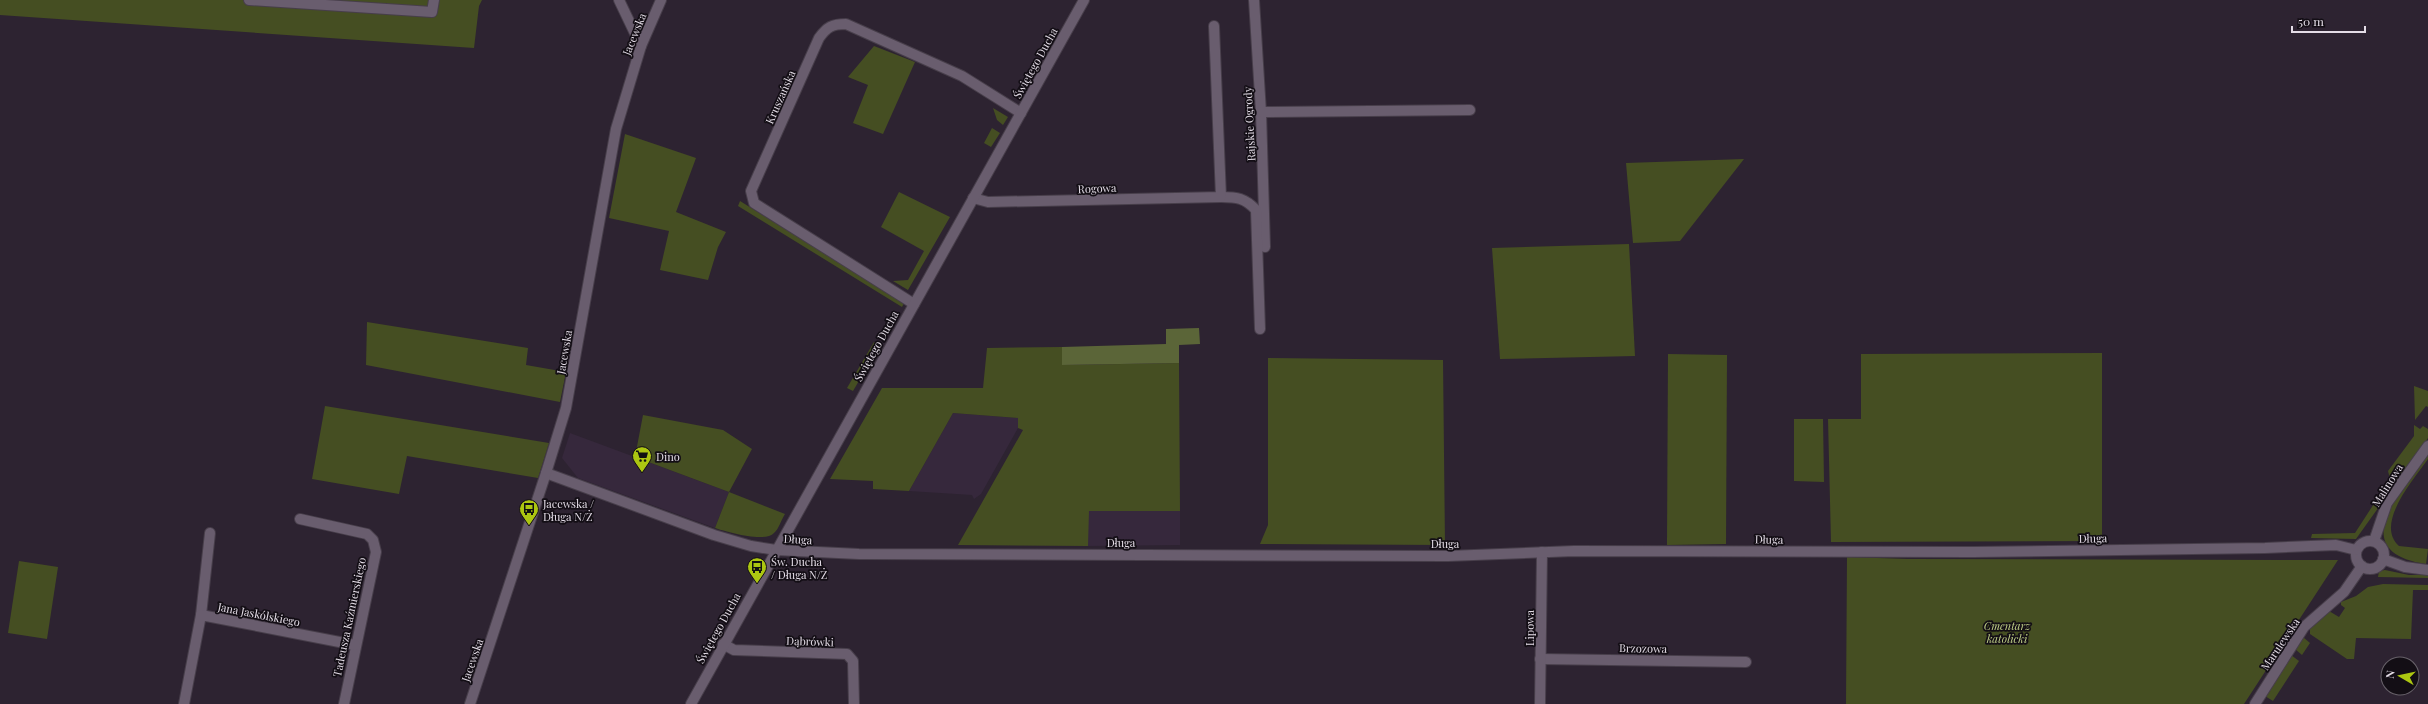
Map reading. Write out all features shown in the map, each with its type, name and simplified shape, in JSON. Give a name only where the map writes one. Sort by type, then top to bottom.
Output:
[{"type":"street","points":[[249,0],[432,12],[434,0]]},
{"type":"street","points":[[620,0],[641,46]]},
{"type":"street","name":"Jacewska","points":[[470,704],[566,408],[616,129],[641,46],[661,0]]},
{"type":"street","name":"Świętego Ducha","points":[[691,704],[723,644],[1084,0]]},
{"type":"street","name":"Rajskie Ogrody","points":[[1254,0],[1261,112],[1265,247]]},
{"type":"street","name":"Kruszańska","points":[[914,304],[754,203],[752,191],[819,38],[826,28],[834,24],[846,24],[962,76],[1021,113]]},
{"type":"street","points":[[1214,26],[1221,197]]},
{"type":"street","points":[[1261,112],[1470,110]]},
{"type":"street","name":"Rogowa","points":[[973,198],[996,202],[1238,197],[1248,202],[1256,210],[1260,329]]},
{"type":"street","name":"Malinowa","points":[[2374,541],[2387,503],[2428,446]]},
{"type":"street","name":"Długa","points":[[546,473],[714,535],[751,546],[776,550],[860,554],[1448,556],[1542,552],[1973,552],[2265,548],[2336,545],[2356,550]]},
{"type":"street","name":"Tadeusza Kaźmierskiego","points":[[300,519],[367,534],[373,540],[376,552],[355,645],[344,704]]},
{"type":"street","points":[[201,614],[210,533]]},
{"type":"street","points":[[2374,541],[2383,550],[2383,559],[2374,568],[2362,566],[2357,561],[2356,550],[2362,543],[2374,541]]},
{"type":"street","name":"Lipowa","points":[[1540,704],[1542,552]]},
{"type":"street","points":[[2383,559],[2405,567],[2428,570]]},
{"type":"street","name":"Marulewska","points":[[2254,704],[2304,627],[2344,592],[2362,566]]},
{"type":"street","name":"Jana Jaskólskiego","points":[[184,704],[201,614],[355,645]]},
{"type":"street","name":"Dąbrówki","points":[[723,644],[734,650],[847,654],[853,661],[854,704]]},
{"type":"street","name":"Brzozowa","points":[[1540,659],[1746,662]]},
{"type":"shaded area","points":[[953,413],[1019,418],[1018,428],[981,494],[974,499],[972,495],[909,491]]},
{"type":"shaded area","points":[[570,433],[729,492],[715,528],[578,478],[562,458]]},
{"type":"shaded area","points":[[1088,511],[1180,511],[1180,545],[1088,546]]},
{"type":"green space","points":[[0,0],[482,0],[479,6],[474,48],[0,15]]},
{"type":"green space","points":[[874,46],[915,62],[883,134],[853,123],[868,85],[848,77]]},
{"type":"green space","points":[[993,108],[1008,117],[1003,125],[997,120]]},
{"type":"green space","points":[[992,128],[1000,133],[991,147],[984,143]]},
{"type":"green space","points":[[625,134],[696,158],[676,212],[726,232],[718,247],[708,280],[660,270],[669,231],[609,218]]},
{"type":"green space","points":[[1744,159],[1680,241],[1633,243],[1626,163]]},
{"type":"green space","points":[[899,192],[950,217],[908,290],[893,281],[908,280],[924,251],[881,227]]},
{"type":"green space","points":[[740,201],[904,303],[902,307],[738,206]]},
{"type":"green space","points":[[1629,244],[1635,356],[1500,359],[1492,248]]},
{"type":"green space","points":[[367,322],[528,348],[526,365],[566,372],[560,402],[366,365]]},
{"type":"green space","points":[[1199,328],[1200,344],[1179,345],[1179,363],[1062,365],[1062,347],[1166,344],[1166,329]]},
{"type":"green space","points":[[874,342],[880,345],[853,391],[847,388]]},
{"type":"green space","points":[[1062,347],[1063,365],[1179,363],[1180,511],[1089,511],[1088,546],[958,545],[1023,430],[1018,428],[1018,418],[953,413],[909,491],[873,489],[873,481],[830,479],[882,388],[983,388],[987,348]]},
{"type":"green space","points":[[2102,353],[2102,541],[1831,542],[1828,419],[1861,419],[1861,354]]},
{"type":"green space","points":[[1668,354],[1727,355],[1726,544],[1667,545]]},
{"type":"green space","points":[[1268,358],[1443,360],[1445,545],[1260,544],[1268,525]]},
{"type":"green space","points":[[2414,386],[2428,391],[2428,407],[2426,406],[2415,420]]},
{"type":"green space","points":[[325,406],[549,443],[538,478],[407,456],[399,494],[312,479]]},
{"type":"green space","points":[[643,415],[723,430],[752,449],[729,492],[635,457]]},
{"type":"green space","points":[[1794,419],[1823,419],[1824,482],[1794,481]]},
{"type":"green space","points":[[2414,425],[2420,429],[2423,426],[2428,429],[2428,438],[2356,539],[2311,538],[2312,534],[2355,533],[2390,479],[2388,471],[2414,436]]},
{"type":"green space","points":[[2428,451],[2428,459],[2399,502],[2393,514],[2391,526],[2392,537],[2399,546],[2428,549],[2426,564],[2401,557],[2388,547],[2383,533],[2386,517],[2394,500]]},
{"type":"green space","points":[[729,492],[785,514],[776,531],[769,536],[755,537],[715,528]]},
{"type":"green space","name":"Cmentarz katolicki","points":[[1847,557],[1908,559],[2338,560],[2244,704],[1846,704]]},
{"type":"green space","points":[[19,561],[58,567],[47,639],[8,633]]},
{"type":"green space","points":[[2385,570],[2409,575],[2428,575],[2428,578],[2378,577],[2379,571]]},
{"type":"green space","points":[[2383,584],[2428,585],[2428,590],[2413,590],[2411,639],[2356,638],[2354,659],[2347,659],[2310,634],[2310,628],[2329,611],[2339,617],[2345,608],[2341,605],[2341,602],[2356,596],[2368,587]]},
{"type":"green space","points":[[2303,637],[2310,643],[2302,655],[2295,649]]},
{"type":"green space","points":[[2291,655],[2299,661],[2273,701],[2265,696]]},
{"type":"place","name":"Dino","points":[[642,473]]},
{"type":"place","name":"Jacewska / Długa N/Ż","points":[[529,526]]},
{"type":"place","name":"Św. Ducha / Długa N/Ż","points":[[757,584]]}]
